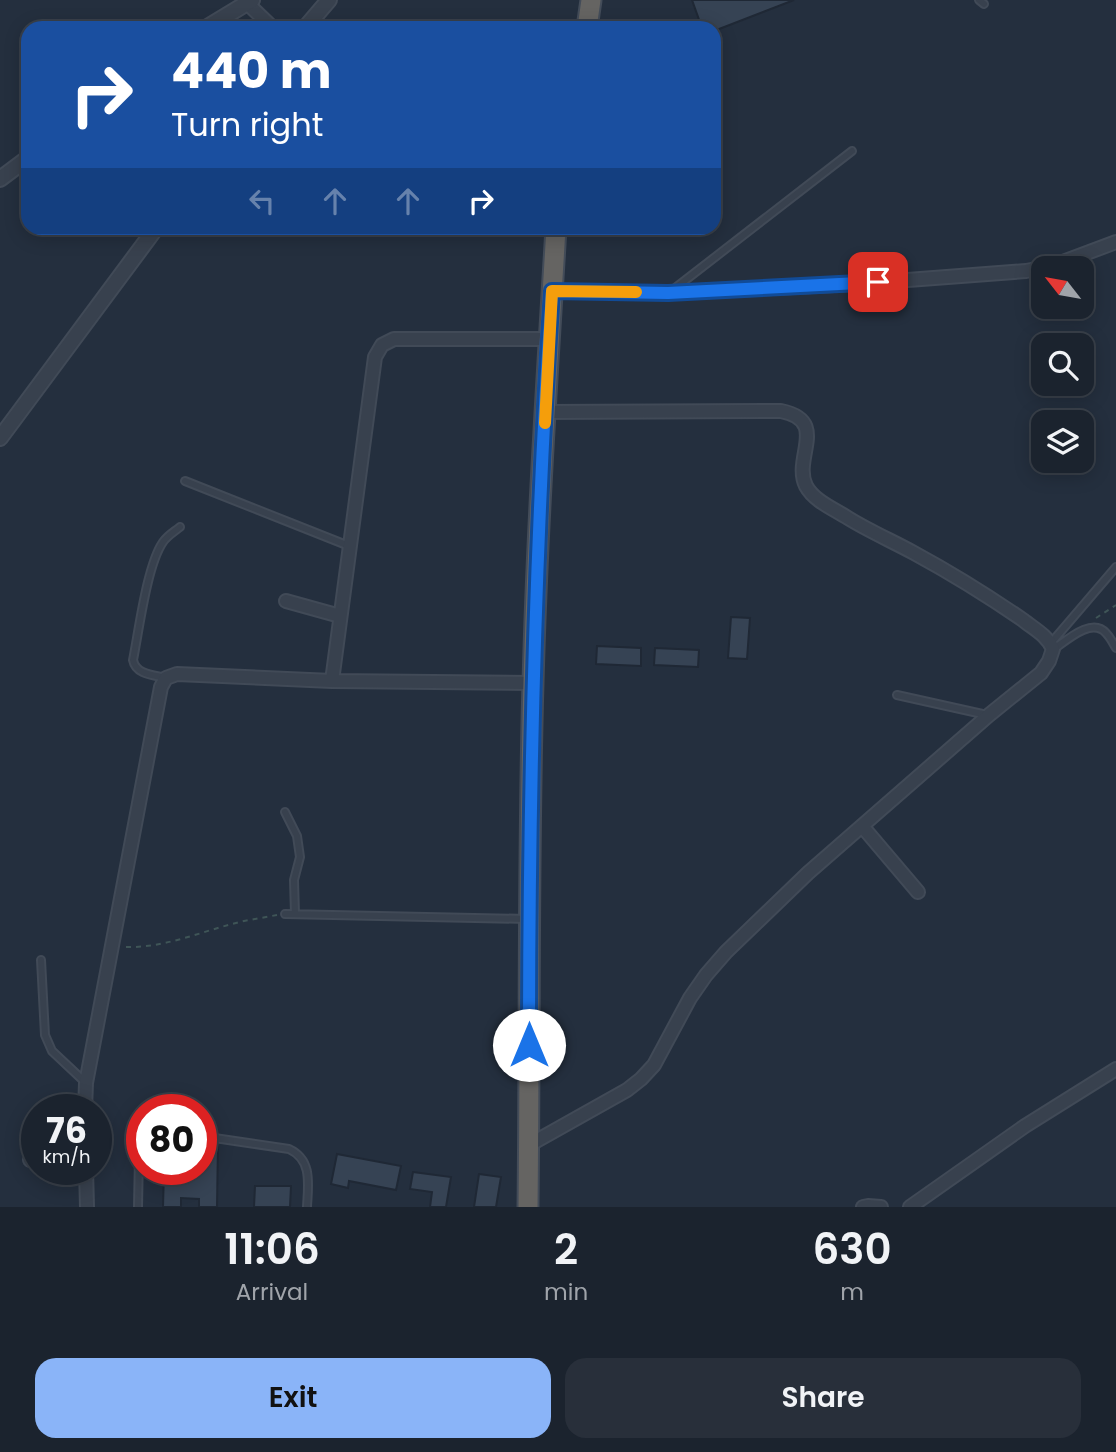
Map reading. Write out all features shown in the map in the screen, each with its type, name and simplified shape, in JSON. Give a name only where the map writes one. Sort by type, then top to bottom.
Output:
[{"type":"highway","points":[[588,21],[591,0]]},
{"type":"highway","points":[[528,1207],[533,683],[556,235]]},
{"type":"street","points":[[311,21],[329,1]]},
{"type":"street","points":[[218,21],[250,2],[268,21]]},
{"type":"street","points":[[0,179],[21,163]]},
{"type":"street","points":[[0,438],[151,235]]},
{"type":"street","points":[[552,291],[668,293],[855,284],[1026,271],[1052,266],[1114,245]]},
{"type":"street","points":[[332,681],[375,357],[382,345],[394,339],[549,339]]},
{"type":"street","points":[[529,1145],[627,1090],[641,1079],[654,1065],[690,998],[726,952],[808,873],[1041,673],[1049,661],[1052,646],[1045,636],[1003,606],[916,554],[822,503],[805,484],[803,471],[806,426],[792,413],[545,412]]},
{"type":"street","points":[[286,601],[341,616]]},
{"type":"street","points":[[86,1094],[161,687],[166,678],[177,674],[332,681],[533,683]]},
{"type":"street","points":[[862,826],[918,892]]},
{"type":"street","points":[[910,1207],[1024,1126],[1116,1069]]},
{"type":"street","points":[[86,1185],[87,1207]]},
{"type":"street","points":[[863,1207],[881,1207]]},
{"type":"lane","points":[[668,293],[852,151]]},
{"type":"lane","points":[[185,481],[349,546]]},
{"type":"lane","points":[[166,678],[140,671],[133,660],[149,579],[156,559],[162,543],[180,527]]},
{"type":"lane","points":[[1052,646],[1116,566]]},
{"type":"lane","points":[[1052,646],[1081,631],[1098,627],[1105,631],[1116,648]]},
{"type":"lane","points":[[897,695],[989,715]]},
{"type":"lane","points":[[285,812],[297,836],[300,857],[294,880],[295,914]]},
{"type":"lane","points":[[285,914],[529,919]]},
{"type":"lane","points":[[41,960],[45,1035],[52,1051],[86,1083]]},
{"type":"lane","points":[[217,1138],[297,1152],[308,1171],[307,1207]]},
{"type":"lane","points":[[138,1185],[138,1207]]},
{"type":"path","points":[[1081,631],[1116,605]]},
{"type":"path","points":[[113,947],[142,948],[162,945],[244,921],[285,914]]},
{"type":"building","points":[[692,0],[794,0],[721,28],[721,21],[700,21]]},
{"type":"building","points":[[731,617],[750,618],[747,659],[728,658]]},
{"type":"building","points":[[597,646],[641,648],[641,666],[596,664]]},
{"type":"building","points":[[655,648],[699,650],[698,667],[654,665]]},
{"type":"building","points":[[218,1143],[217,1207],[199,1207],[199,1199],[181,1198],[181,1207],[163,1207],[164,1185],[217,1185]]},
{"type":"building","points":[[337,1154],[401,1166],[396,1190],[349,1181],[348,1188],[331,1184]]},
{"type":"building","points":[[413,1172],[451,1177],[446,1207],[430,1207],[432,1192],[410,1189]]},
{"type":"building","points":[[479,1174],[501,1177],[496,1207],[474,1207]]},
{"type":"building","points":[[255,1186],[291,1186],[290,1207],[254,1207]]},
{"type":"slow traffic","points":[[545,423],[552,291],[636,292]]},
{"type":"route","points":[[529,1045],[533,683],[552,291],[668,293],[878,282]]}]
